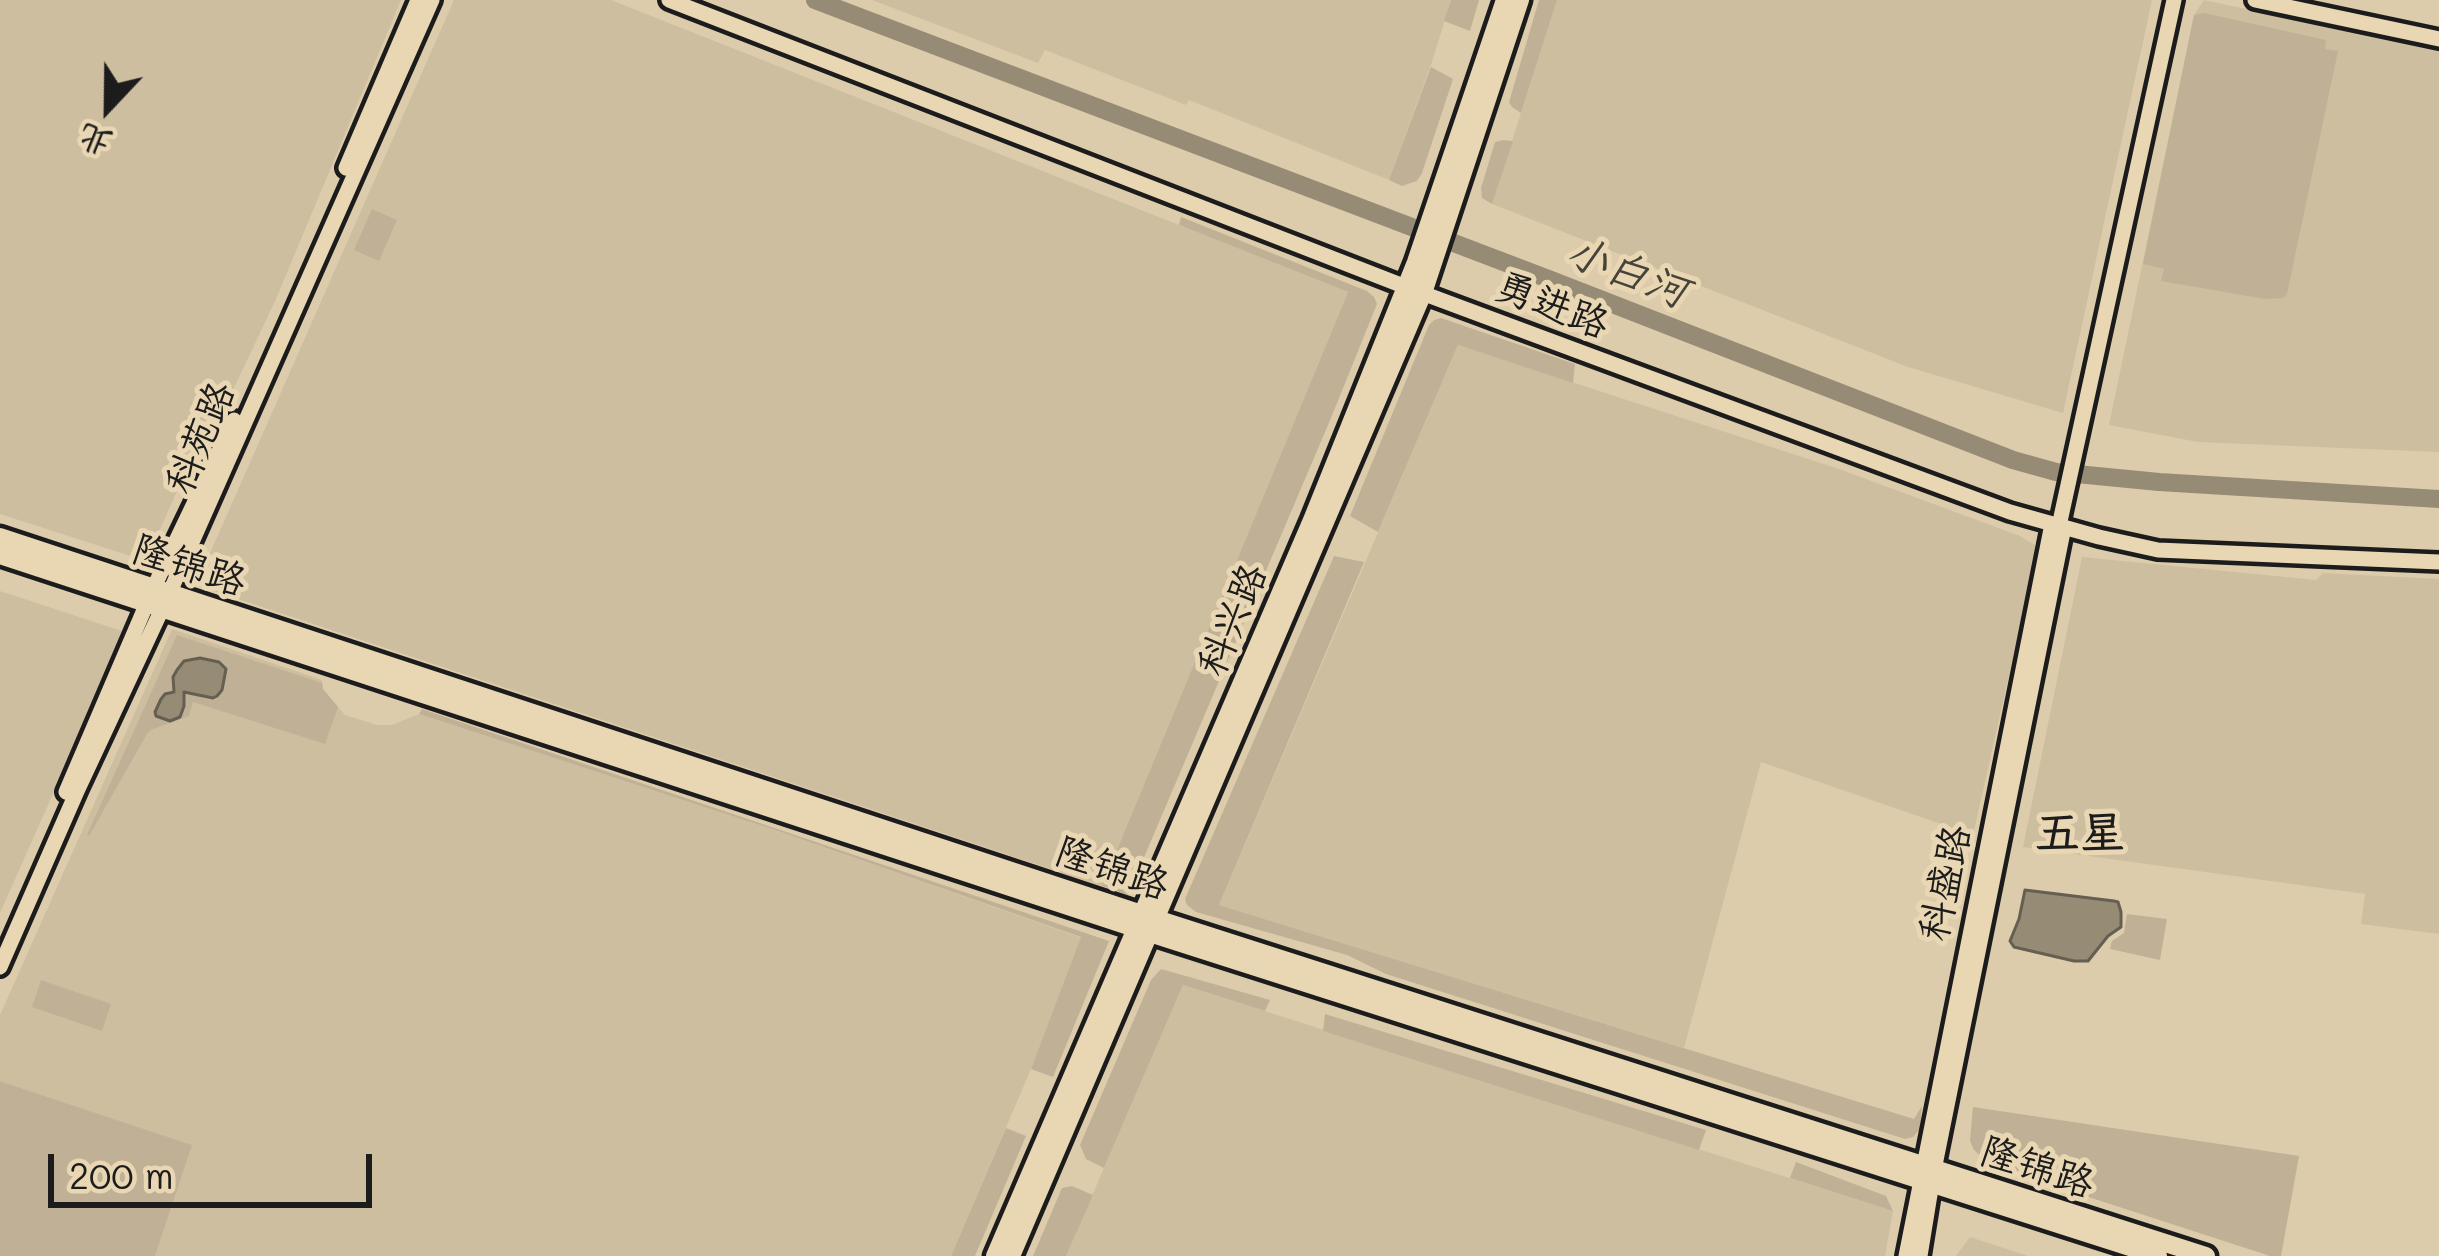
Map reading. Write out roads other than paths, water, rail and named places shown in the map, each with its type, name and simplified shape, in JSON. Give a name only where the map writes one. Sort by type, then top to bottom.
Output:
[{"type":"main road","name":"科兴路","points":[[1443,211],[1505,0]]},
{"type":"main road","name":"科兴路","points":[[1010,1256],[1312,520],[1414,290],[1520,0]]},
{"type":"main road","name":"隆锦路","points":[[0,537],[158,599]]},
{"type":"main road","name":"隆锦路","points":[[0,555],[158,599],[1927,1175],[2158,1256]]},
{"type":"main road","name":"科兴路","points":[[995,1256],[1146,923]]},
{"type":"main road","name":"隆锦路","points":[[1927,1175],[2206,1256]]},
{"type":"street","name":"科苑路","points":[[0,967],[418,0]]},
{"type":"street","name":"科苑路","points":[[0,945],[432,0]]},
{"type":"street","name":"勇进路","points":[[669,0],[1414,290],[1970,499],[2158,550],[2439,562]]},
{"type":"street","name":"科盛路","points":[[1906,1256],[1927,1175],[2058,526],[2174,0]]},
{"type":"street","points":[[2254,0],[2439,39]]},
{"type":"street","name":"科盛路","points":[[1920,1256],[1927,1175]]},
{"type":"waterway","name":"小白河","points":[[815,0],[2013,460],[2056,472],[2159,482],[2439,499]]},
{"type":"district","name":"五星","points":[[2080,834]]}]
